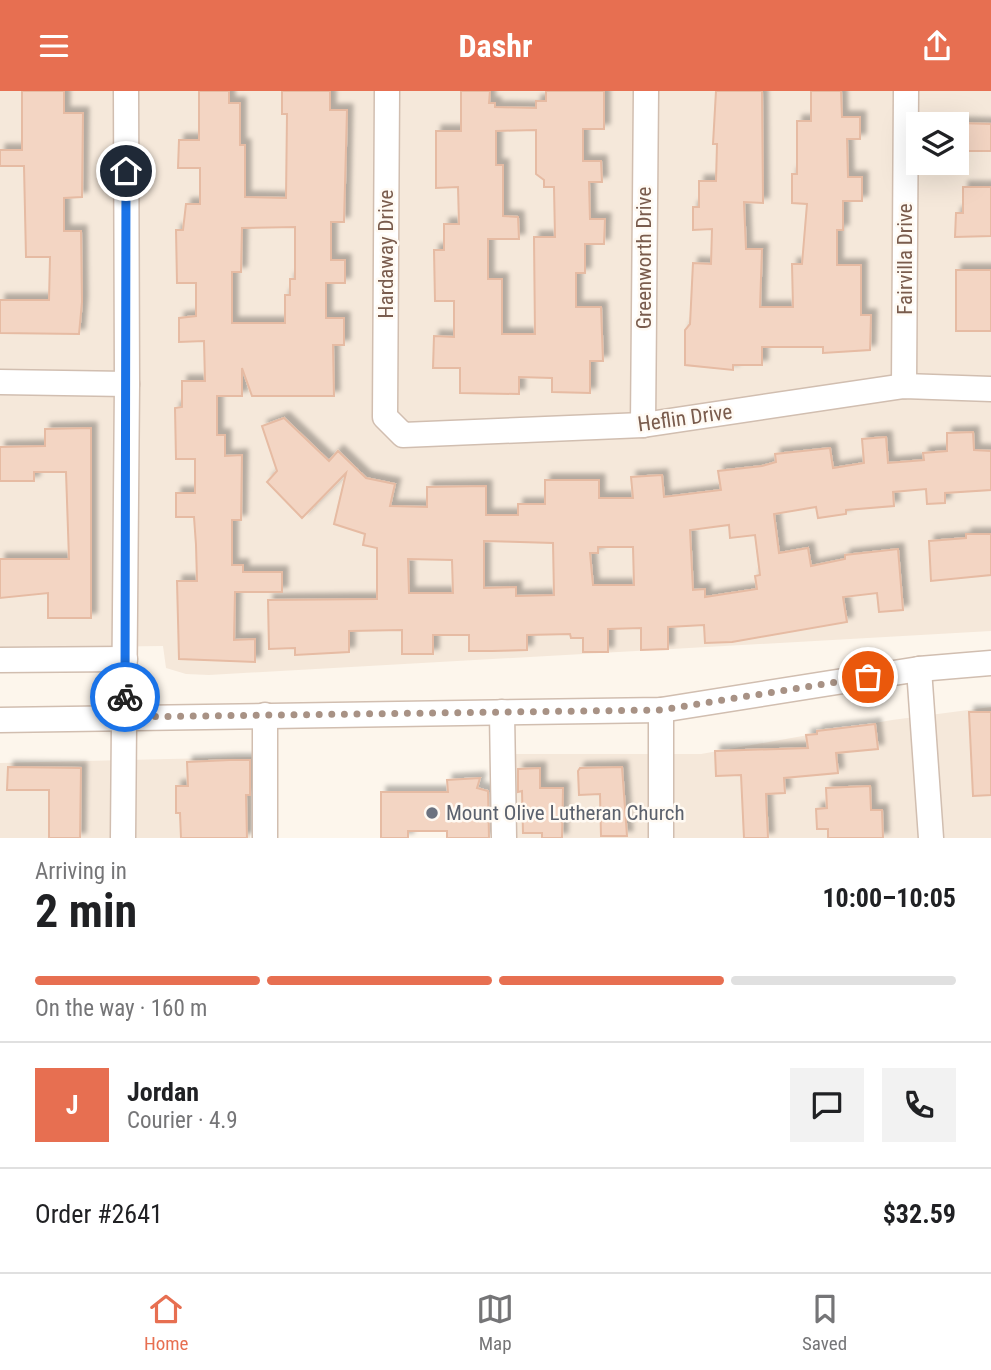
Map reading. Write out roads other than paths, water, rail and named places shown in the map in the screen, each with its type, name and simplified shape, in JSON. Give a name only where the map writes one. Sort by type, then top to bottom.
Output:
[{"type":"street","points":[[123,838],[127,384],[126,91]]},
{"type":"street","name":"Hardaway Drive","points":[[385,417],[387,91]]},
{"type":"street","name":"Greenworth Drive","points":[[643,425],[646,91]]},
{"type":"street","name":"Fairvilla Drive","points":[[904,386],[906,91]]},
{"type":"street","points":[[0,382],[127,384]]},
{"type":"street","name":"Heflin Drive","points":[[385,417],[404,435],[643,425],[904,386],[991,389]]},
{"type":"street","points":[[0,660],[125,659]]},
{"type":"street","points":[[0,720],[661,710],[919,669],[991,663]]},
{"type":"street","points":[[919,669],[931,838]]},
{"type":"street","points":[[661,710],[661,838]]},
{"type":"street","points":[[502,712],[504,838]]},
{"type":"street","points":[[265,715],[265,838]]},
{"type":"place","name":"Mount Olive Lutheran Church","points":[[432,813]]}]
